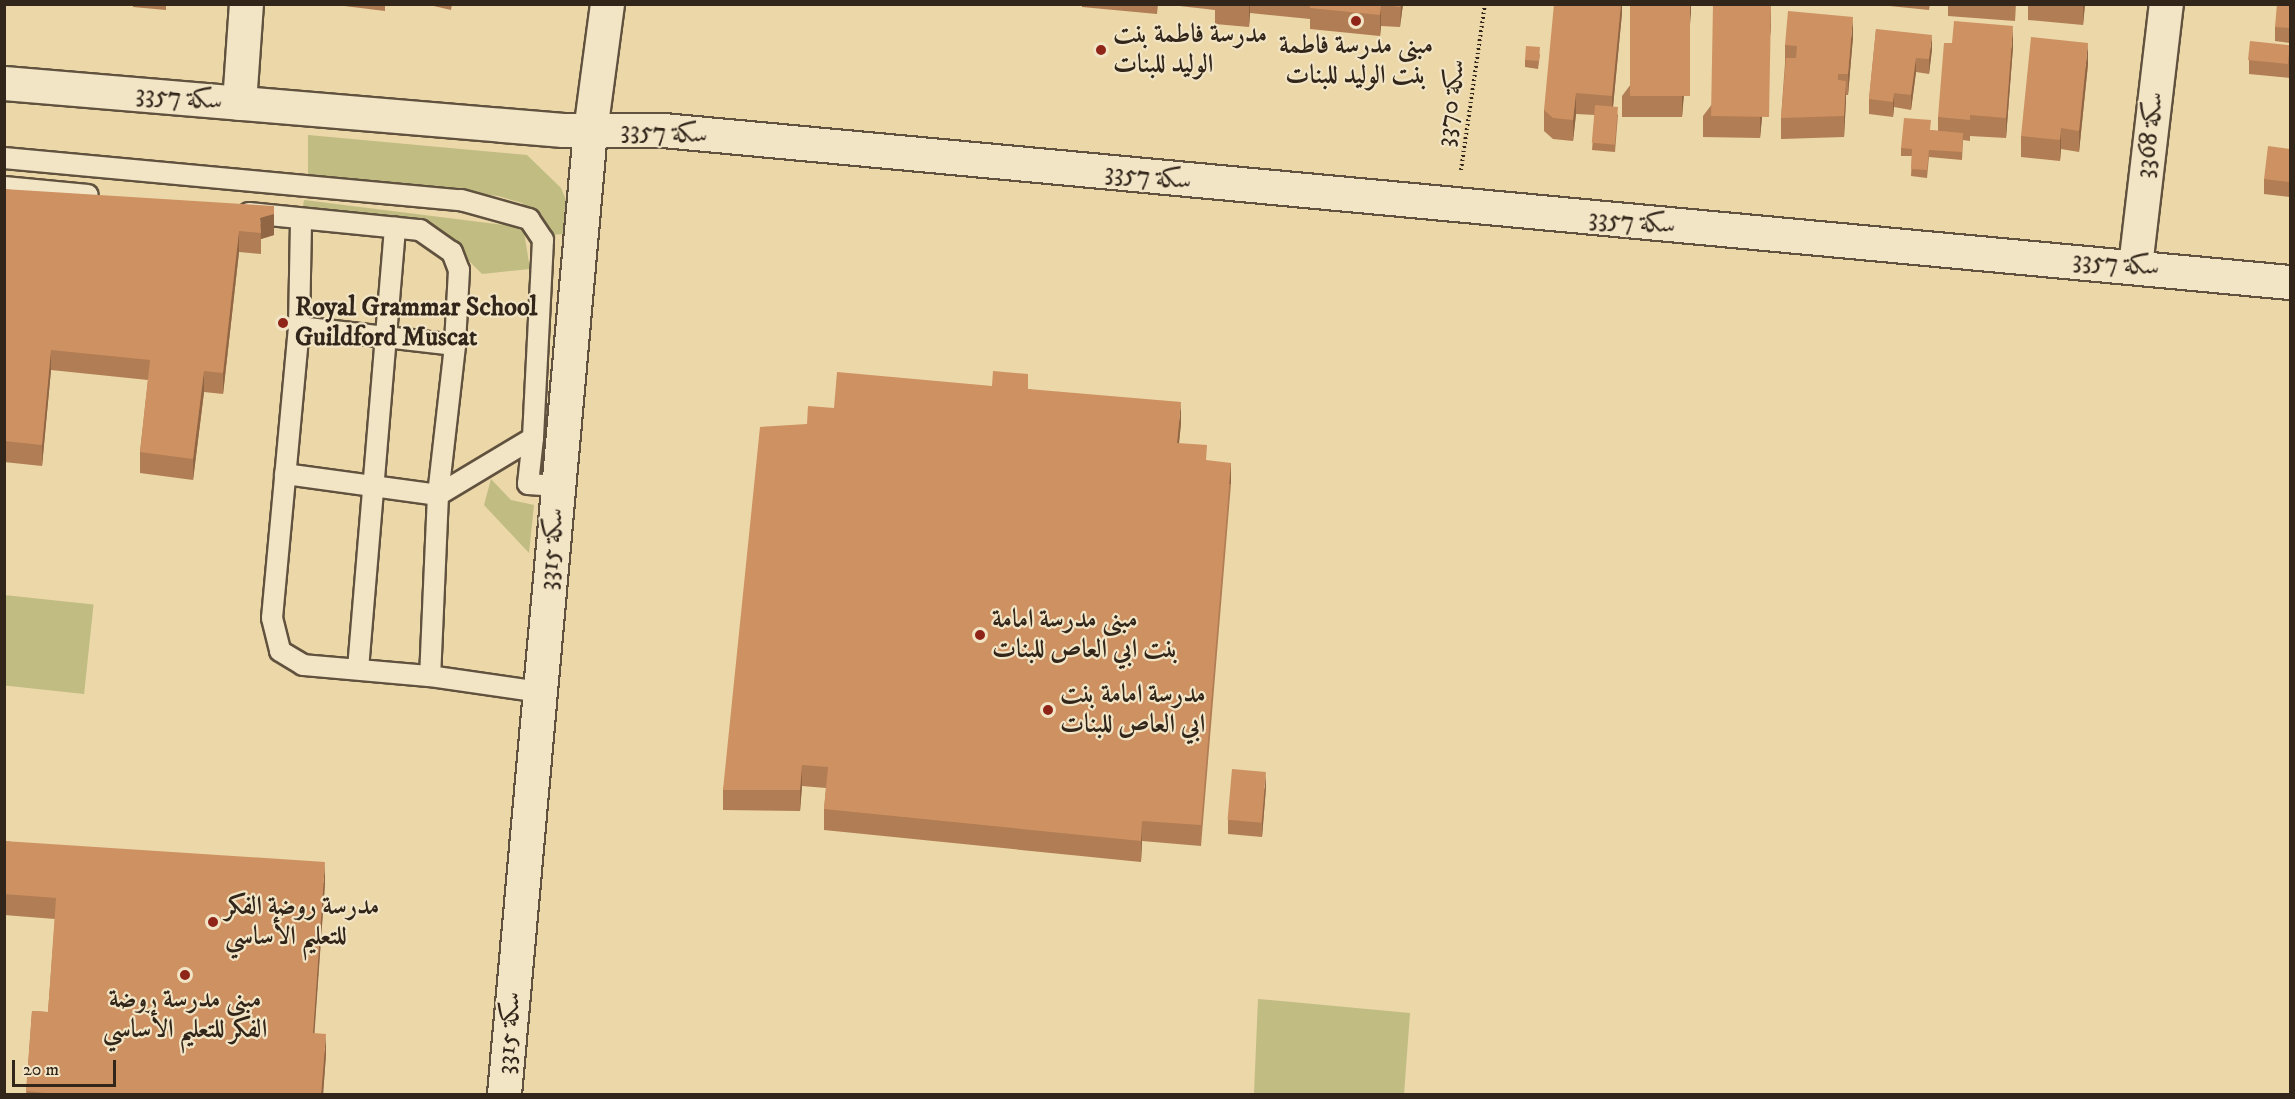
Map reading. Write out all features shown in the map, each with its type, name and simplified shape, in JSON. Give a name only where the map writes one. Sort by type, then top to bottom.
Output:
[{"type":"street","points":[[239,103],[246,4]]},
{"type":"street","name":"سكة 3315","points":[[504,1095],[590,131],[607,4]]},
{"type":"street","name":"سكة 3368","points":[[2135,266],[2166,4]]},
{"type":"street","name":"سكة 3357","points":[[4,83],[590,131],[663,130],[1456,207],[2135,266],[2290,282]]},
{"type":"lane","points":[[4,158],[461,200],[529,219],[543,240],[533,438],[528,484],[558,486]]},
{"type":"lane","points":[[4,187],[105,196]]},
{"type":"lane","points":[[231,210],[432,234],[452,252],[459,270],[455,345],[438,495],[430,676]]},
{"type":"lane","points":[[301,219],[299,327],[272,618],[280,651],[303,665],[430,676],[540,692]]},
{"type":"lane","points":[[358,669],[371,486],[387,337],[395,228]]},
{"type":"lane","points":[[299,327],[455,345]]},
{"type":"lane","points":[[285,474],[438,495],[533,438]]},
{"type":"path","name":"سكة 3370","points":[[1456,207],[1485,4]]},
{"type":"shaded area","points":[[308,135],[527,155],[561,188],[567,202],[565,234],[548,235],[522,203],[498,196],[308,174]]},
{"type":"shaded area","points":[[304,200],[513,226],[524,232],[530,269],[482,274],[451,243],[301,219]]},
{"type":"shaded area","points":[[491,479],[511,500],[534,505],[529,553],[484,505]]},
{"type":"shaded area","points":[[4,595],[94,604],[84,694],[4,685]]},
{"type":"shaded area","points":[[1258,999],[1410,1013],[1404,1094],[1254,1094]]},
{"type":"building","points":[[1310,4],[1401,4],[1400,7],[1381,5],[1380,15],[1310,8]]},
{"type":"building","points":[[1554,4],[1621,4],[1612,96],[1576,93],[1573,120],[1553,118],[1544,110]]},
{"type":"building","points":[[1630,4],[1690,4],[1690,96],[1630,96]]},
{"type":"building","points":[[1713,4],[1771,5],[1769,117],[1711,116]]},
{"type":"building","points":[[2277,4],[2290,4],[2290,28],[2275,27]]},
{"type":"building","points":[[1788,11],[1853,17],[1848,74],[1838,74],[1838,80],[1846,81],[1844,116],[1781,118],[1786,58],[1796,58],[1797,46],[1785,45]]},
{"type":"building","points":[[1954,21],[2013,26],[2006,118],[1970,115],[1970,120],[1938,117],[1944,43],[1952,43]]},
{"type":"building","points":[[1876,29],[1932,35],[1929,59],[1916,58],[1911,95],[1894,93],[1893,102],[1869,99]]},
{"type":"building","points":[[2031,37],[2088,43],[2079,131],[2061,128],[2060,140],[2021,136]]},
{"type":"building","points":[[2250,41],[2290,45],[2288,64],[2248,60]]},
{"type":"building","points":[[1526,46],[1540,47],[1539,61],[1525,60]]},
{"type":"building","points":[[1595,105],[1618,107],[1615,145],[1592,143]]},
{"type":"building","points":[[1904,118],[1931,120],[1930,130],[1963,133],[1962,152],[1929,150],[1927,170],[1911,169],[1912,149],[1901,148]]},
{"type":"building","points":[[2268,146],[2290,149],[2290,182],[2264,179]]},
{"type":"building","points":[[4,189],[274,206],[274,214],[260,218],[261,233],[239,231],[223,373],[204,371],[193,459],[140,452],[150,360],[51,350],[42,445],[4,441]]},
{"type":"building","name":"مبنى مدرسة امامة بنت ابي العاص للبنات","points":[[993,371],[1028,374],[1028,389],[1181,402],[1177,443],[1207,445],[1206,460],[1231,463],[1201,825],[1142,821],[1141,841],[824,809],[828,767],[802,765],[800,790],[723,790],[760,427],[807,424],[808,406],[834,408],[837,372],[992,386]]},
{"type":"building","points":[[1232,769],[1266,772],[1261,823],[1228,820]]},
{"type":"building","name":"مبنى مدرسة روضة الفكر للتعليم الأساسي","points":[[4,841],[325,862],[313,1033],[326,1034],[321,1095],[65,1095],[26,1091],[32,1011],[48,1012],[56,898],[4,894]]},
{"type":"place","name":"مبنى مدرسة فاطمة بنت الوليد للبنات","points":[[1356,21]]},
{"type":"place","name":"مدرسة فاطمة بنت الوليد للبنات","points":[[1101,50]]},
{"type":"place","name":"Royal Grammar School Guildford Muscat","points":[[283,323]]},
{"type":"place","name":"مبنى مدرسة امامة بنت ابي العاص للبنات","points":[[980,635]]},
{"type":"place","name":"مدرسة امامة بنت ابي العاص للبنات","points":[[1048,710]]},
{"type":"place","name":"مدرسة روضة الفكر للتعليم الأساسي","points":[[213,922]]},
{"type":"place","name":"مبنى مدرسة روضة الفكر للتعليم الأساسي","points":[[185,975]]}]
